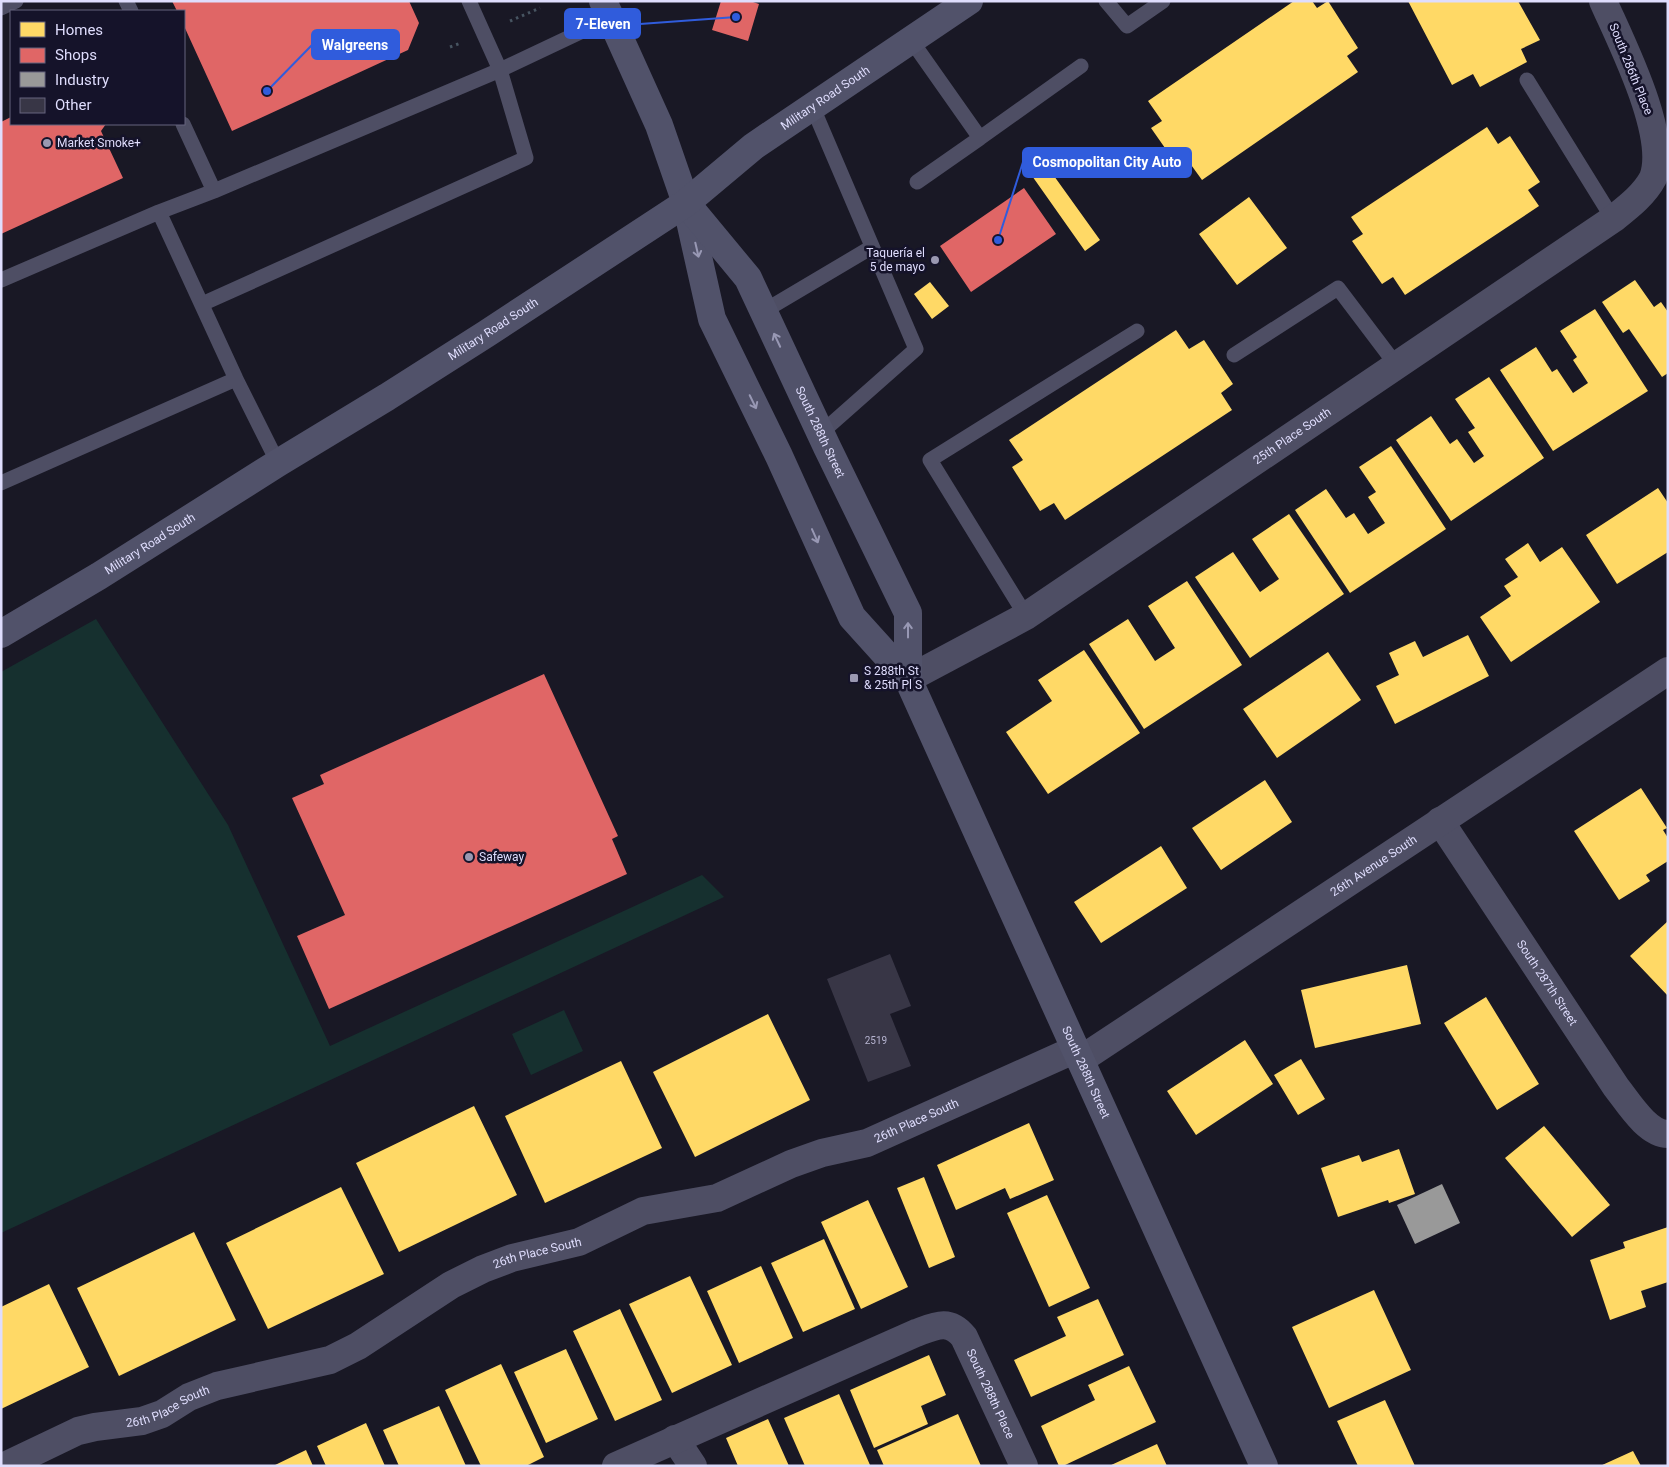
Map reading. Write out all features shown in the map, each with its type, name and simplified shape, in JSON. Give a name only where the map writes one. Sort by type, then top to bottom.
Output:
[{"type":"main road","name":"Military Road South","points":[[1,634],[99,576],[470,345],[686,203],[754,146],[969,1]]},
{"type":"main road","name":"South 288th Street","points":[[607,10],[658,126],[686,203],[712,319],[783,465],[852,617],[908,679],[1264,1466]]},
{"type":"main road","name":"South 288th Street","points":[[686,203],[748,278],[908,612],[908,679]]},
{"type":"street","name":"South 286th Place","points":[[1603,1],[1639,83],[1651,116],[1657,146],[1656,168]]},
{"type":"street","name":"25th Place South","points":[[908,679],[1026,616],[1398,366],[1613,219],[1646,189],[1656,168]]},
{"type":"street","name":"26th Avenue South","points":[[1078,1055],[1668,671]]},
{"type":"street","name":"South 287th Street","points":[[1440,821],[1616,1087],[1645,1124],[1666,1134]]},
{"type":"street","name":"26th Place South","points":[[5,1466],[78,1431],[149,1419],[189,1397],[217,1386],[330,1360],[358,1346],[451,1285],[484,1269],[512,1258],[579,1242],[643,1211],[717,1198],[791,1164],[822,1153],[876,1139],[1078,1055]]},
{"type":"street","name":"South 288th Place","points":[[675,1439],[916,1333],[936,1326],[951,1326],[964,1337],[1024,1466]]},
{"type":"street","points":[[616,1466],[675,1439],[693,1466]]},
{"type":"lane","points":[[1,8],[16,1]]},
{"type":"lane","points":[[202,304],[526,158],[500,70],[469,1]]},
{"type":"lane","points":[[1106,1],[1128,26],[1163,1]]},
{"type":"lane","points":[[1,280],[500,70],[607,10]]},
{"type":"lane","points":[[911,40],[980,138]]},
{"type":"lane","points":[[917,182],[1081,66]]},
{"type":"lane","points":[[1528,80],[1613,219]]},
{"type":"lane","points":[[813,108],[916,348],[821,433]]},
{"type":"lane","points":[[183,125],[214,191]]},
{"type":"lane","points":[[159,212],[236,379],[278,463]]},
{"type":"lane","points":[[764,311],[872,247]]},
{"type":"lane","points":[[1234,355],[1338,288],[1398,366]]},
{"type":"lane","points":[[1026,616],[930,460],[1137,332]]},
{"type":"lane","points":[[1,483],[236,379]]},
{"type":"path","points":[[510,21],[540,8]]},
{"type":"path","points":[[450,48],[464,41]]},
{"type":"green space","points":[[96,619],[228,825],[330,1046],[702,875],[724,897],[1,1233],[1,672]]},
{"type":"green space","points":[[564,1010],[583,1051],[531,1075],[512,1034]]},
{"type":"building: Homes","points":[[1294,1],[1312,1],[1317,8],[1328,1],[1358,48],[1347,56],[1358,72],[1202,180],[1189,162],[1179,168],[1151,128],[1162,121],[1148,101]]},
{"type":"building: Homes","points":[[1408,1],[1518,1],[1540,40],[1521,49],[1527,62],[1480,87],[1473,74],[1452,85]]},
{"type":"building: Homes","points":[[1487,127],[1498,144],[1510,136],[1540,182],[1528,190],[1539,206],[1405,295],[1393,277],[1382,284],[1352,241],[1363,234],[1351,217]]},
{"type":"building: Homes","points":[[1044,162],[1100,240],[1085,251],[1030,173]]},
{"type":"building: Homes","points":[[1249,197],[1287,248],[1237,285],[1199,234]]},
{"type":"building: Homes","points":[[1635,280],[1654,307],[1661,302],[1668,312],[1668,373],[1662,377],[1629,329],[1623,333],[1602,302]]},
{"type":"building: Homes","points":[[930,282],[949,306],[932,319],[914,294]]},
{"type":"building: Homes","points":[[1595,309],[1648,391],[1553,451],[1500,370],[1536,347],[1552,372],[1557,369],[1573,393],[1588,383],[1573,360],[1577,357],[1560,331]]},
{"type":"building: Homes","points":[[1176,330],[1189,349],[1204,340],[1233,384],[1221,393],[1232,410],[1065,520],[1054,503],[1040,511],[1012,467],[1023,460],[1009,440]]},
{"type":"building: Homes","points":[[1489,377],[1544,458],[1451,521],[1396,440],[1431,416],[1450,444],[1457,439],[1474,463],[1484,456],[1468,432],[1475,428],[1455,399]]},
{"type":"building: Homes","points":[[1391,446],[1446,529],[1350,593],[1295,510],[1326,489],[1346,518],[1354,513],[1368,534],[1385,523],[1368,497],[1376,492],[1359,467]]},
{"type":"building: Homes","points":[[1658,488],[1668,503],[1668,552],[1617,584],[1586,535]]},
{"type":"building: Homes","points":[[1289,514],[1344,594],[1250,658],[1195,577],[1233,552],[1260,592],[1279,579],[1252,539]]},
{"type":"building: Homes","points":[[1528,543],[1540,562],[1562,547],[1600,602],[1511,662],[1480,617],[1511,596],[1504,586],[1518,577],[1505,559]]},
{"type":"building: Homes","points":[[1187,581],[1242,665],[1144,729],[1089,644],[1128,619],[1155,661],[1175,648],[1148,606]]},
{"type":"building: Homes","points":[[1468,635],[1489,676],[1395,724],[1376,686],[1399,675],[1389,653],[1415,641],[1423,657]]},
{"type":"building: Homes","points":[[1084,650],[1140,733],[1048,794],[1006,732],[1052,701],[1038,680]]},
{"type":"building: Homes","points":[[1328,652],[1361,700],[1277,758],[1243,709]]},
{"type":"building: Homes","points":[[1265,780],[1292,822],[1221,870],[1192,828]]},
{"type":"building: Homes","points":[[1641,788],[1667,828],[1663,830],[1668,838],[1668,861],[1646,875],[1650,881],[1619,900],[1574,831]]},
{"type":"building: Homes","points":[[1161,846],[1187,888],[1101,943],[1074,902]]},
{"type":"building: Homes","points":[[1668,921],[1668,996],[1630,956]]},
{"type":"building: Homes","points":[[1407,965],[1421,1024],[1315,1048],[1301,990]]},
{"type":"building: Homes","points":[[1486,997],[1539,1084],[1497,1110],[1444,1023]]},
{"type":"building: Homes","points":[[768,1014],[810,1100],[695,1157],[653,1072]]},
{"type":"building: Homes","points":[[1245,1040],[1273,1084],[1196,1135],[1167,1091]]},
{"type":"building: Homes","points":[[1301,1059],[1325,1099],[1298,1115],[1274,1075]]},
{"type":"building: Homes","points":[[621,1061],[662,1148],[545,1203],[505,1116]]},
{"type":"building: Homes","points":[[474,1106],[517,1195],[399,1252],[356,1163]]},
{"type":"building: Homes","points":[[1029,1123],[1054,1180],[1010,1199],[1005,1188],[956,1210],[937,1165]]},
{"type":"building: Homes","points":[[1544,1126],[1610,1205],[1572,1237],[1505,1158]]},
{"type":"building: Homes","points":[[1399,1149],[1415,1194],[1389,1203],[1388,1200],[1338,1217],[1321,1168],[1359,1155],[1362,1162]]},
{"type":"building: Homes","points":[[924,1177],[955,1257],[929,1268],[897,1188]]},
{"type":"building: Homes","points":[[341,1187],[384,1274],[268,1329],[226,1243]]},
{"type":"building: Homes","points":[[1047,1195],[1090,1288],[1049,1307],[1007,1213]]},
{"type":"building: Homes","points":[[868,1200],[908,1287],[861,1309],[821,1222]]},
{"type":"building: Homes","points":[[1668,1227],[1668,1282],[1641,1291],[1646,1307],[1610,1320],[1590,1260],[1625,1248],[1623,1242]]},
{"type":"building: Homes","points":[[194,1232],[236,1320],[119,1376],[77,1288]]},
{"type":"building: Homes","points":[[824,1239],[855,1309],[803,1332],[771,1263]]},
{"type":"building: Homes","points":[[761,1266],[793,1338],[739,1363],[707,1291]]},
{"type":"building: Homes","points":[[690,1276],[732,1365],[672,1393],[629,1304]]},
{"type":"building: Homes","points":[[49,1284],[89,1367],[1,1409],[1,1307]]},
{"type":"building: Homes","points":[[1374,1290],[1411,1370],[1329,1408],[1292,1327]]},
{"type":"building: Homes","points":[[1098,1299],[1124,1355],[1031,1397],[1014,1360],[1066,1336],[1057,1317]]},
{"type":"building: Homes","points":[[620,1309],[662,1400],[615,1421],[573,1331]]},
{"type":"building: Homes","points":[[566,1349],[598,1419],[546,1443],[514,1372]]},
{"type":"building: Homes","points":[[929,1355],[946,1395],[921,1406],[928,1424],[874,1448],[850,1390]]},
{"type":"building: Homes","points":[[501,1364],[544,1457],[526,1466],[481,1466],[445,1390]]},
{"type":"building: Homes","points":[[1129,1366],[1156,1422],[1063,1466],[1059,1466],[1041,1426],[1095,1400],[1088,1385]]},
{"type":"building: Homes","points":[[839,1394],[870,1465],[805,1466],[784,1418]]},
{"type":"building: Homes","points":[[1385,1400],[1415,1466],[1358,1466],[1337,1421]]},
{"type":"building: Homes","points":[[439,1406],[466,1466],[399,1466],[383,1430]]},
{"type":"building: Homes","points":[[958,1414],[981,1466],[884,1466],[877,1450]]},
{"type":"building: Homes","points":[[768,1419],[789,1466],[738,1466],[726,1438]]},
{"type":"building: Homes","points":[[366,1423],[385,1466],[326,1466],[317,1446]]},
{"type":"building: Homes","points":[[1157,1444],[1167,1466],[1109,1466]]},
{"type":"building: Homes","points":[[306,1450],[313,1466],[273,1466]]},
{"type":"building: Homes","points":[[1633,1451],[1641,1466],[1600,1466]]},
{"type":"building: Shops","points":[[172,1],[409,1],[419,23],[408,50],[232,131],[185,28],[185,10],[176,10]]},
{"type":"building: Shops","points":[[721,1],[750,1],[759,4],[748,41],[712,30]]},
{"type":"building: Shops","points":[[10,118],[10,125],[105,125],[101,131],[123,178],[1,234],[1,122]]},
{"type":"building: Shops","points":[[1024,188],[1056,234],[971,292],[940,246]]},
{"type":"building: Shops","name":"Safeway","points":[[544,674],[618,836],[612,839],[627,874],[329,1009],[297,936],[345,915],[292,798],[324,784],[320,775]]},
{"type":"building: Industry","points":[[1442,1184],[1460,1223],[1415,1244],[1397,1205]]},
{"type":"building: Other","points":[[890,954],[911,1006],[890,1014],[911,1066],[868,1082],[827,979]]},
{"type":"place","name":"7-Eleven","points":[[736,17]]},
{"type":"place","name":"Walgreens","points":[[267,91]]},
{"type":"place","name":"Market Smoke+","points":[[47,143]]},
{"type":"place","name":"Cosmopolitan City Auto","points":[[998,240]]},
{"type":"place","name":"Taquería el 5 de mayo","points":[[935,260]]},
{"type":"place","name":"S 288th St & 25th Pl S","points":[[854,678]]},
{"type":"place","name":"Safeway","points":[[469,857]]}]
